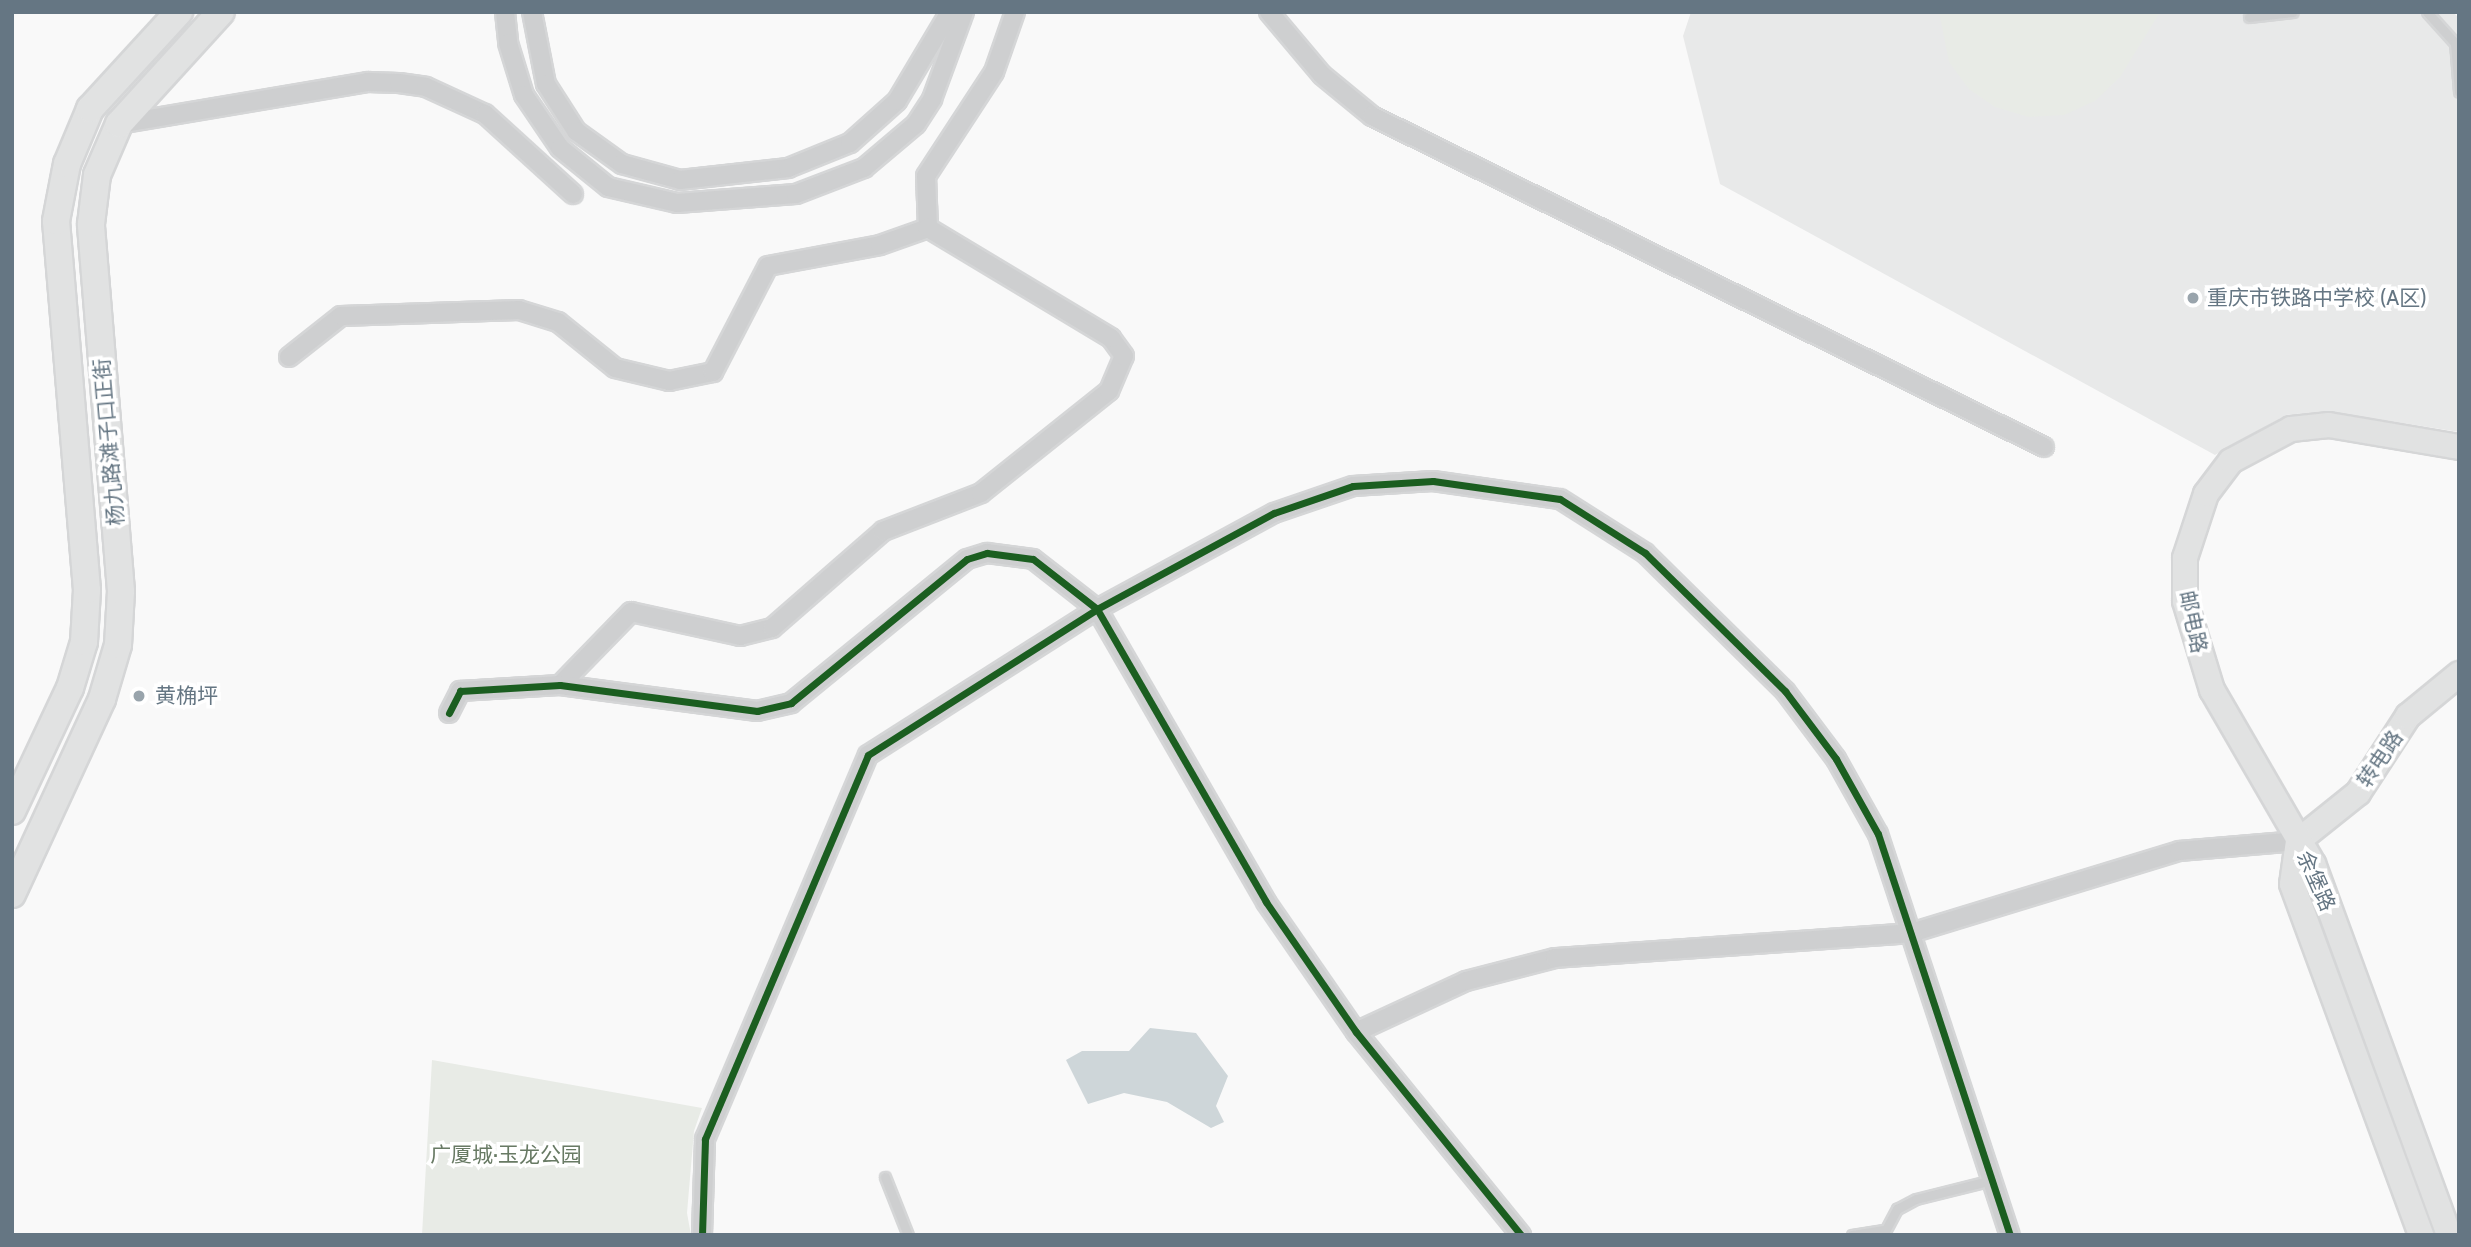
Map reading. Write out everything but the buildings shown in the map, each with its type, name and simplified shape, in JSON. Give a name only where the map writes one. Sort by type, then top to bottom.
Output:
[{"type":"main road","name":"杨九路滩子口正街","points":[[12,811],[70,688],[84,642],[87,590],[56,221],[67,164],[90,109],[179,12]]},
{"type":"main road","name":"杨九路滩子口正街","points":[[12,894],[102,699],[118,645],[121,590],[91,224],[97,175],[119,124],[221,12]]},
{"type":"street","points":[[506,12],[508,43],[524,95],[559,148],[608,187],[677,204],[796,194],[864,168],[916,124],[932,99],[964,12]]},
{"type":"street","points":[[532,12],[546,84],[576,131],[622,164],[680,180],[788,168],[850,143],[897,101],[950,12]]},
{"type":"street","points":[[928,228],[926,176],[994,72],[1015,12]]},
{"type":"street","points":[[1269,12],[1322,75],[1372,116],[2044,447]]},
{"type":"street","points":[[119,124],[368,82],[426,87],[485,114],[573,194]]},
{"type":"street","points":[[289,357],[341,316],[519,310],[558,322],[615,369],[669,381],[713,372],[768,266],[880,245],[928,228]]},
{"type":"street","points":[[560,685],[631,612],[740,636],[772,628],[883,531],[981,492],[1109,391],[1124,356],[1111,338],[928,228]]},
{"type":"street","name":"邮电路","points":[[2298,841],[2212,690],[2196,646],[2185,601],[2190,529],[2231,460],[2291,429],[2329,425],[2459,447]]},
{"type":"street","points":[[702,1235],[705,1139],[868,755],[1097,609],[1274,513],[1353,486],[1433,481],[1560,499],[1645,553],[1785,691],[1836,759],[1878,834],[2010,1235]]},
{"type":"street","points":[[449,713],[460,691],[560,685],[757,711],[791,703],[967,559],[986,554],[1033,559],[1097,609],[1235,853],[1356,1032],[1521,1235]]},
{"type":"street","name":"转电路","points":[[2298,841],[2358,793],[2408,716],[2459,674]]},
{"type":"street","points":[[1356,1032],[1466,981],[1555,958],[1911,933],[2179,852],[2298,841]]},
{"type":"street","name":"余堡路","points":[[2298,841],[2292,884],[2421,1235]]},
{"type":"street","name":"余堡路","points":[[2298,841],[2313,864],[2449,1235]]},
{"type":"lane","points":[[2249,17],[2293,12]]},
{"type":"lane","points":[[2427,12],[2455,43],[2459,92]]},
{"type":"lane","points":[[885,1177],[908,1235]]},
{"type":"lane","points":[[1852,1235],[1884,1232],[1898,1209],[1916,1199],[1992,1180]]},
{"type":"shaded area","name":"重庆市铁路中学校 (A区)","points":[[1691,12],[2453,12],[2459,18],[2459,432],[2327,411],[2286,415],[2215,455],[1720,184],[1683,36]]},
{"type":"shaded area","points":[[1150,1028],[1196,1033],[1228,1076],[1216,1106],[1224,1122],[1211,1128],[1167,1102],[1124,1093],[1088,1104],[1066,1060],[1082,1051],[1129,1051]]},
{"type":"green space","points":[[1939,12],[2160,12],[2120,77],[2095,101],[2064,115],[2029,117],[1995,107],[1969,89],[1949,62]]},
{"type":"green space","name":"广厦城·玉龙公园","points":[[432,1060],[702,1108],[694,1131],[687,1213],[691,1235],[422,1235]]},
{"type":"cycle path","points":[[702,1235],[705,1139],[868,755],[1097,609],[1274,513],[1353,486],[1433,481],[1560,499],[1645,553],[1785,691],[1836,759],[1878,834],[2010,1235]]},
{"type":"cycle path","points":[[449,713],[460,691],[560,685],[757,711],[791,703],[967,559],[987,553],[1033,559],[1097,609],[1266,902],[1356,1032],[1521,1235]]},
{"type":"place","name":"重庆市铁路中学校 (A区)","points":[[2193,298]]},
{"type":"place","name":"黄桷坪","points":[[139,696]]}]
